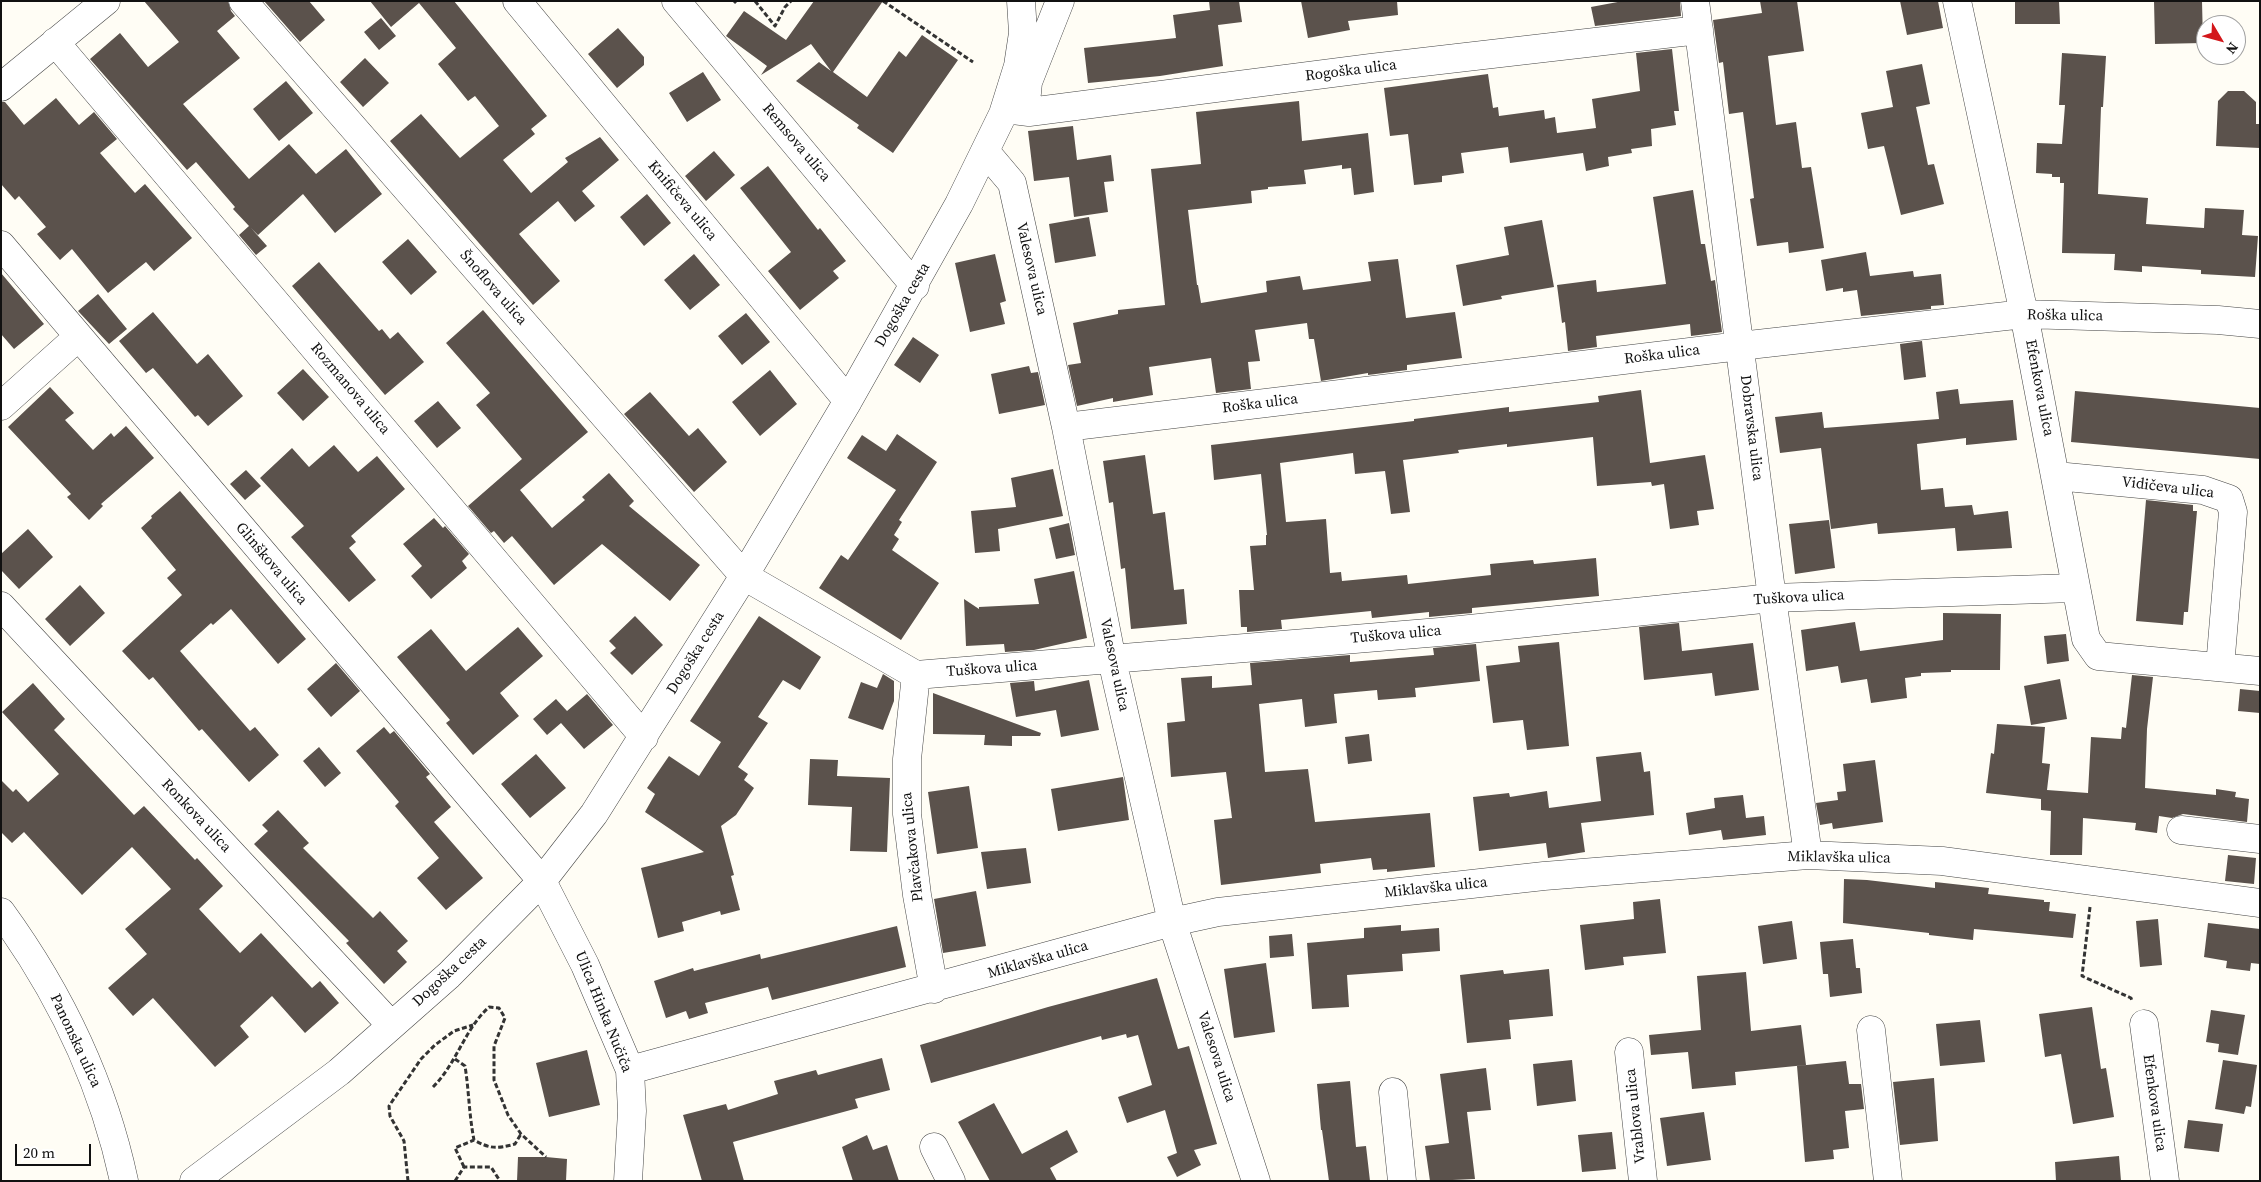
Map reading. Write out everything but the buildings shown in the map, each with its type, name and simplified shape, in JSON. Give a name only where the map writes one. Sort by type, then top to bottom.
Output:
[{"type":"street","points":[[1,88],[106,1]]},
{"type":"street","name":"Šnoflova ulica","points":[[243,1],[744,576]]},
{"type":"street","name":"Knifičeva ulica","points":[[517,1],[848,401]]},
{"type":"street","name":"Remsova ulica","points":[[676,1],[915,286]]},
{"type":"street","name":"Dogoška cesta","points":[[194,1181],[339,1072],[449,975],[542,881],[594,814],[744,576],[848,401],[915,286],[985,151],[1017,110],[1018,66],[1023,33],[1021,1]]},
{"type":"street","points":[[1017,110],[1026,102],[1028,82],[1060,1]]},
{"type":"street","name":"Dobravska ulica","points":[[1695,1],[1772,598],[1808,855]]},
{"type":"street","name":"Efenkova ulica","points":[[1957,1],[2024,314],[2056,476],[2074,588],[2086,640],[2098,656],[2220,667]]},
{"type":"street","name":"Rogoška ulica","points":[[1017,110],[1699,30]]},
{"type":"street","name":"Rozmanova ulica","points":[[55,42],[644,737]]},
{"type":"street","name":"Valesova ulica","points":[[985,151],[1012,183],[1066,427],[1112,660],[1172,922],[1256,1181]]},
{"type":"street","name":"Glinškova ulica","points":[[1,245],[78,338],[542,881]]},
{"type":"street","name":"Roška ulica","points":[[1066,427],[2024,314],[2218,320],[2260,324]]},
{"type":"street","points":[[1,406],[78,338]]},
{"type":"street","name":"Vidičeva ulica","points":[[2056,476],[2203,490],[2229,499],[2233,512],[2220,667]]},
{"type":"street","points":[[744,576],[916,675]]},
{"type":"street","name":"Tuškova ulica","points":[[916,675],[1450,631],[1772,598],[2074,588]]},
{"type":"street","name":"Ronkova ulica","points":[[1,606],[391,1025]]},
{"type":"street","points":[[2220,667],[2260,671]]},
{"type":"street","name":"Plavčakova ulica","points":[[916,675],[907,759],[907,814],[917,895],[934,989]]},
{"type":"street","points":[[2181,830],[2260,839]]},
{"type":"street","name":"Miklavška ulica","points":[[630,1070],[934,989],[1172,922],[1218,912],[1535,877],[1808,855],[1942,861],[2093,879],[2260,903]]},
{"type":"street","name":"Ulica Hinka Nučiča","points":[[542,881],[585,965],[630,1070],[632,1111],[628,1181]]},
{"type":"street","name":"Panonska ulica","points":[[1,912],[22,940],[77,1037],[98,1088],[124,1181]]},
{"type":"street","name":"Efenkova ulica","points":[[2144,1024],[2165,1181]]},
{"type":"street","points":[[1871,1030],[1888,1181]]},
{"type":"street","name":"Vrablova ulica","points":[[1629,1052],[1643,1181]]},
{"type":"street","points":[[1393,1092],[1402,1181]]},
{"type":"street","points":[[934,1147],[951,1181]]},
{"type":"path","points":[[754,1],[775,26],[785,7],[791,1]]},
{"type":"path","points":[[884,2],[972,62]]},
{"type":"path","points":[[2093,879],[2082,976],[2131,998],[2144,1024]]},
{"type":"path","points":[[433,1087],[455,1059],[467,1033],[474,1024],[489,1007],[499,1008],[505,1018],[494,1046],[494,1080],[508,1115],[521,1134],[546,1157]]},
{"type":"path","points":[[408,1181],[404,1141],[390,1116],[389,1106],[421,1059],[435,1045],[454,1031],[474,1024]]},
{"type":"path","points":[[455,1059],[465,1066],[470,1092],[469,1117],[474,1140],[488,1148],[506,1147],[515,1144],[521,1134]]},
{"type":"path","points":[[464,1167],[455,1148],[474,1140]]},
{"type":"path","points":[[464,1167],[491,1166],[500,1181]]},
{"type":"path","points":[[455,1181],[464,1167]]}]
